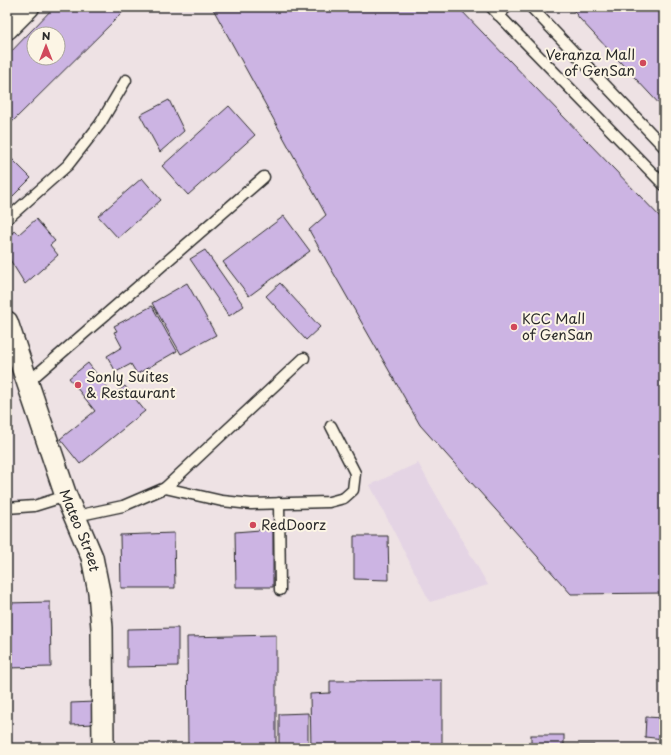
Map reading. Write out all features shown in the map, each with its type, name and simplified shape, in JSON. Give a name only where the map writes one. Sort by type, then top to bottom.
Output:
[{"type":"main road","points":[[7,28],[28,7]]},
{"type":"street","name":"Mateo Street","points":[[7,322],[66,496],[76,516],[92,557],[99,592],[103,748]]},
{"type":"lane","points":[[491,7],[664,185]]},
{"type":"lane","points":[[498,15],[507,7]]},
{"type":"lane","points":[[531,7],[664,147]]},
{"type":"lane","points":[[7,219],[68,164],[100,124],[126,80]]},
{"type":"lane","points":[[27,383],[264,178]]},
{"type":"lane","points":[[76,516],[122,506],[165,488],[304,358]]},
{"type":"lane","points":[[165,488],[222,501],[251,504],[329,502],[344,498],[353,490],[355,473],[331,426]]},
{"type":"lane","points":[[7,508],[34,506],[66,496]]},
{"type":"lane","points":[[279,503],[280,590]]},
{"type":"shaded area","points":[[418,463],[488,585],[430,602],[370,485]]},
{"type":"building","points":[[54,7],[128,7],[7,127],[7,56],[26,36],[26,66],[66,66],[66,26],[36,26]]},
{"type":"building","name":"KCC Mall of GenSan","points":[[212,7],[458,7],[664,221],[664,593],[571,594],[420,425],[309,230],[326,215]]},
{"type":"building","name":"Veranza Mall of GenSan","points":[[571,7],[664,7],[664,109],[579,18]]},
{"type":"building","points":[[169,100],[184,131],[160,152],[140,115]]},
{"type":"building","points":[[229,106],[255,135],[188,195],[162,166]]},
{"type":"building","points":[[7,154],[31,178],[7,202]]},
{"type":"building","points":[[142,178],[161,200],[118,238],[98,216]]},
{"type":"building","points":[[284,216],[310,251],[249,296],[223,262]]},
{"type":"building","points":[[36,219],[55,241],[50,245],[58,255],[25,284],[7,255],[7,239],[14,231],[19,234]]},
{"type":"building","points":[[205,250],[244,306],[229,316],[190,259]]},
{"type":"building","points":[[187,283],[216,335],[181,354],[152,303]]},
{"type":"building","points":[[280,283],[320,327],[306,340],[266,296]]},
{"type":"building","points":[[152,306],[177,351],[137,374],[131,364],[116,372],[107,356],[122,347],[114,332],[117,331],[114,326]]},
{"type":"building","points":[[88,363],[113,395],[125,386],[145,411],[80,464],[60,439],[95,411],[69,378]]},
{"type":"building","points":[[273,529],[273,587],[236,587],[235,532]]},
{"type":"building","points":[[174,533],[175,588],[121,588],[120,535]]},
{"type":"building","points":[[354,536],[388,536],[389,580],[354,579]]},
{"type":"building","points":[[50,602],[51,667],[7,668],[7,603]]},
{"type":"building","points":[[178,628],[178,666],[127,667],[127,629]]},
{"type":"building","points":[[276,635],[276,748],[188,748],[187,637]]},
{"type":"building","points":[[442,680],[442,748],[311,748],[310,694],[330,693],[330,681]]},
{"type":"building","points":[[94,702],[94,724],[71,725],[71,703]]},
{"type":"building","points":[[308,713],[308,748],[279,748],[279,714]]},
{"type":"building","points":[[646,717],[664,718],[664,739],[645,737]]},
{"type":"building","points":[[531,735],[564,735],[564,748],[531,748]]},
{"type":"building","points":[[579,745],[594,745],[595,748],[579,748]]},
{"type":"place","name":"Veranza Mall of GenSan","points":[[643,63]]},
{"type":"place","name":"KCC Mall of GenSan","points":[[514,327]]},
{"type":"place","name":"Sonly Suites & Restaurant","points":[[78,385]]},
{"type":"place","name":"RedDoorz","points":[[253,525]]}]
